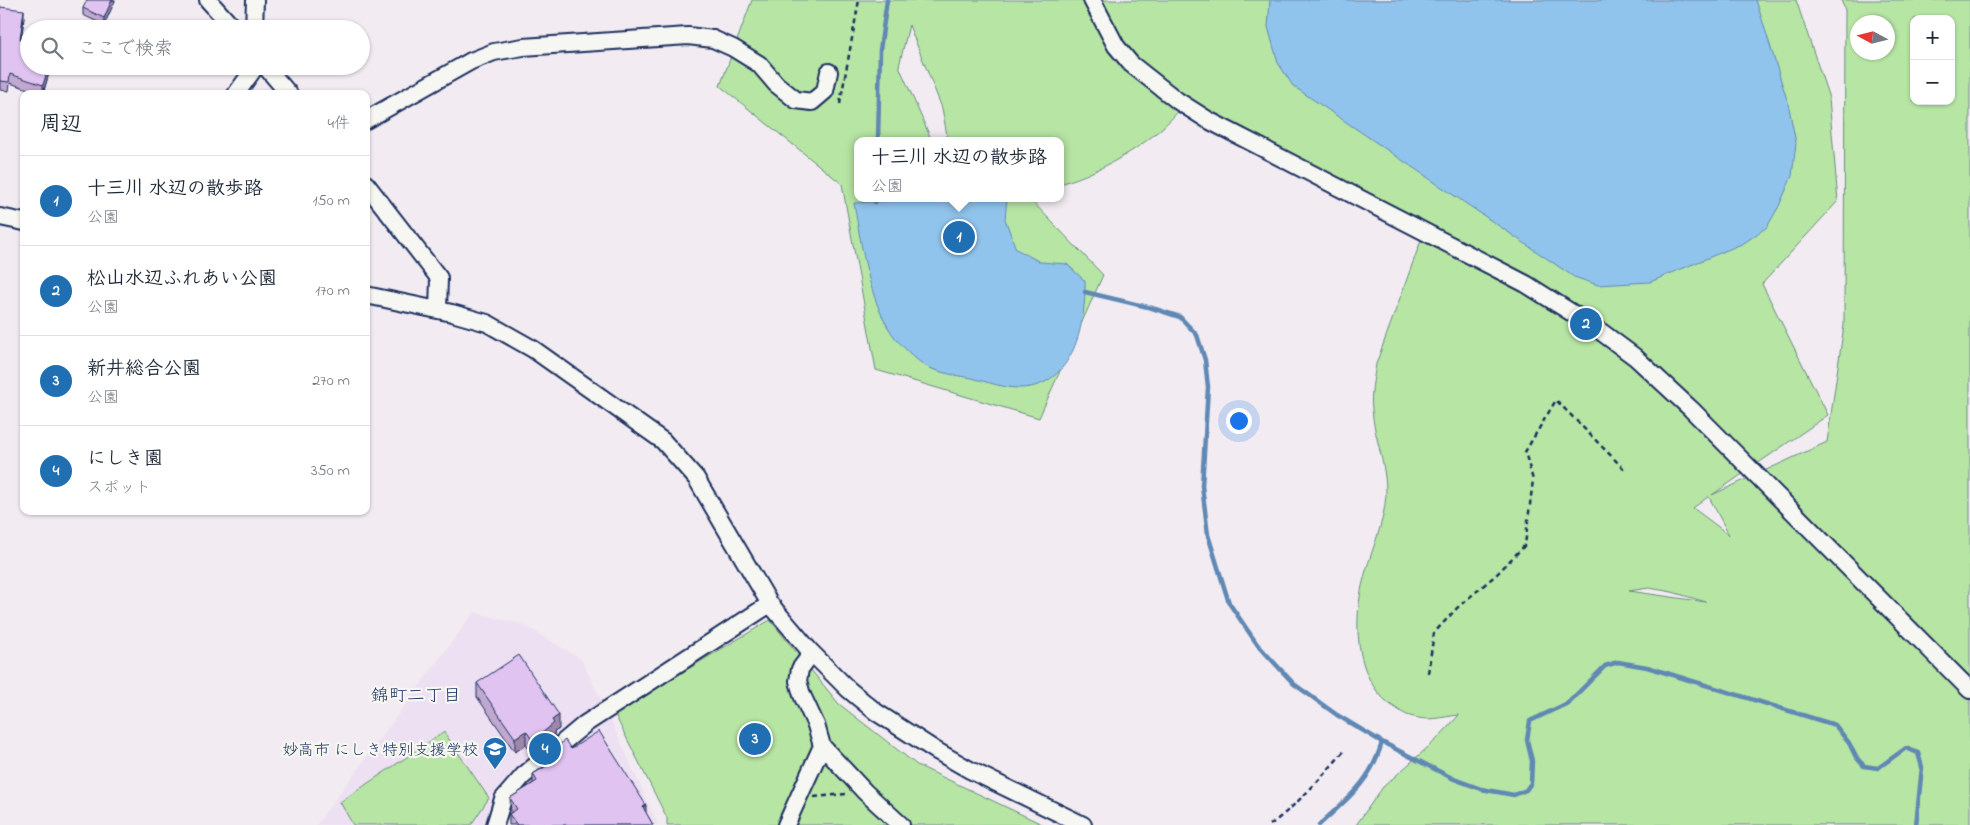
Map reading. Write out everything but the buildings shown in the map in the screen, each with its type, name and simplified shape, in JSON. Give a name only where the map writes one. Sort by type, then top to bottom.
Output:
[{"type":"street","points":[[208,0],[226,20]]},
{"type":"street","points":[[254,20],[255,0]]},
{"type":"street","points":[[1092,0],[1116,46],[1143,74],[1178,101],[1208,120],[1526,284],[1596,328],[1635,357],[1698,416],[1970,690]]},
{"type":"street","points":[[370,118],[471,61],[494,52],[523,47],[688,36],[713,39],[733,48],[759,64],[776,84],[796,100],[812,102],[825,92],[830,72]]},
{"type":"street","points":[[239,90],[250,75]]},
{"type":"street","points":[[273,75],[286,90]]},
{"type":"street","points":[[370,189],[439,278],[438,310]]},
{"type":"street","points":[[0,217],[20,221]]},
{"type":"street","points":[[370,296],[438,310],[487,323],[533,349],[663,441],[696,478],[770,604],[812,653],[848,689],[910,736],[970,770],[1083,825]]},
{"type":"street","points":[[495,825],[503,799],[523,776],[585,724],[770,604]]},
{"type":"street","points":[[812,653],[800,669],[798,681],[802,695],[816,725],[822,746],[865,792],[901,825]]},
{"type":"street","points":[[786,825],[822,746]]},
{"type":"path","points":[[840,104],[859,0]]},
{"type":"path","points":[[1428,673],[1434,633],[1457,608],[1497,574],[1525,544],[1532,480],[1525,452],[1556,400],[1625,470]]},
{"type":"path","points":[[1270,825],[1289,811],[1320,780],[1345,750]]},
{"type":"path","points":[[799,799],[865,792]]},
{"type":"shaded area","name":"妙高市 にしき特別支援学校","points":[[474,612],[524,625],[581,659],[658,825],[316,825]]},
{"type":"green space","points":[[752,0],[1796,0],[1829,98],[1838,201],[1762,284],[1828,415],[1712,495],[1827,442],[1844,325],[1845,10],[1841,0],[1970,0],[1970,825],[1356,825],[1383,787],[1436,740],[1459,715],[1435,719],[1417,718],[1408,716],[1383,699],[1373,685],[1366,670],[1358,637],[1359,602],[1362,586],[1385,507],[1386,495],[1385,473],[1372,409],[1373,380],[1376,364],[1424,232],[1184,104],[1173,118],[1145,142],[1111,163],[1064,183],[1064,137],[947,137],[942,108],[909,25],[899,66],[930,137],[854,137],[854,202],[1033,202],[1103,275],[1039,418],[876,370],[842,184],[720,86]],"holes":[[[1709,497],[1729,535],[1693,508]],[[1649,588],[1672,592],[1706,602],[1629,591]]]},
{"type":"green space","points":[[770,620],[839,704],[917,765],[1044,825],[667,825],[667,818],[614,713]]},
{"type":"green space","points":[[444,732],[489,798],[471,825],[353,825],[340,802]]},
{"type":"water","points":[[1270,0],[1756,0],[1788,103],[1796,143],[1792,176],[1779,206],[1767,227],[1744,243],[1650,282],[1598,285],[1574,277],[1293,86],[1278,63],[1268,27]]},
{"type":"water","points":[[1007,202],[1005,219],[1016,249],[1040,262],[1067,264],[1085,281],[1085,298],[1079,333],[1065,365],[1053,377],[1038,385],[1020,388],[948,374],[924,365],[896,339],[879,310],[868,274],[854,203]]},
{"type":"waterway","points":[[878,137],[880,50],[887,0]]},
{"type":"waterway","points":[[1085,292],[1152,308],[1180,317],[1197,335],[1205,360],[1208,387],[1202,486],[1208,535],[1229,603],[1257,644],[1294,684],[1337,715],[1382,742],[1454,779],[1481,789],[1514,795],[1526,790],[1531,783],[1532,761],[1527,740],[1530,721],[1568,703],[1605,666],[1618,662],[1647,667],[1835,725],[1864,766],[1878,768],[1906,748],[1918,753],[1922,767],[1916,825]]},
{"type":"waterway","points":[[1319,825],[1365,779],[1372,768],[1382,742]]},
{"type":"place","name":"十三川 水辺の散歩路","points":[[959,237]]},
{"type":"place","name":"松山水辺ふれあい公園","points":[[1586,324]]},
{"type":"place","name":"新井総合公園","points":[[755,739]]},
{"type":"place","name":"にしき園","points":[[545,749]]},
{"type":"place","name":"妙高市 にしき特別支援学校","points":[[495,770]]},
{"type":"district","name":"錦町二丁目","points":[[416,695]]}]
